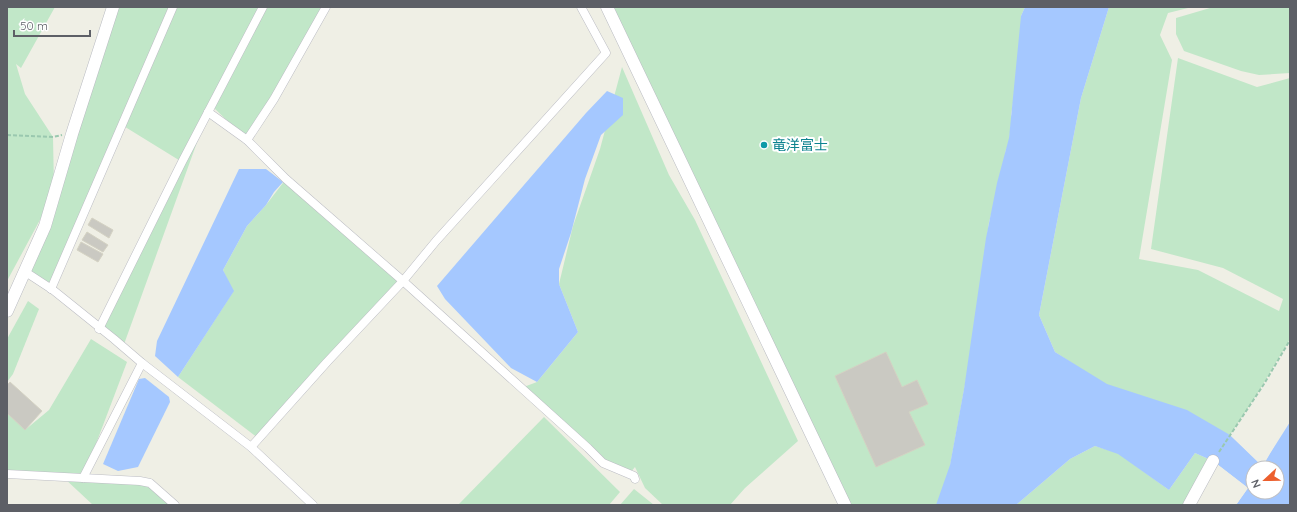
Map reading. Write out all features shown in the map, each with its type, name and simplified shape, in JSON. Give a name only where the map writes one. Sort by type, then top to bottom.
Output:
[{"type":"street","points":[[7,311],[44,226],[113,7]]},
{"type":"street","points":[[51,289],[173,7]]},
{"type":"street","points":[[99,329],[178,169],[263,7]]},
{"type":"street","points":[[247,140],[274,99],[326,7]]},
{"type":"street","points":[[251,447],[327,362],[403,281],[436,241],[606,53],[581,7]]},
{"type":"street","points":[[607,7],[845,505]]},
{"type":"street","points":[[208,112],[247,140],[286,178],[403,281],[603,463],[634,476],[635,479]]},
{"type":"street","points":[[24,271],[51,289],[142,363],[251,447],[313,505]]},
{"type":"street","points":[[83,478],[142,363]]},
{"type":"street","points":[[1189,505],[1213,461]]},
{"type":"street","points":[[7,474],[140,481],[150,483],[176,505]]},
{"type":"path","points":[[7,135],[53,137],[72,134]]},
{"type":"path","points":[[1213,461],[1264,384],[1290,340]]},
{"type":"green space","points":[[7,7],[55,7],[21,68],[16,64],[25,94],[53,137],[54,188],[113,7],[325,7],[247,140],[212,106],[208,112],[123,347],[99,329],[182,162],[122,125],[53,287],[27,273],[48,205],[7,281]]},
{"type":"green space","points":[[613,7],[1025,7],[1021,16],[1026,24],[1011,115],[1008,148],[1006,149],[1002,176],[989,222],[971,352],[947,483],[939,505],[846,505]]},
{"type":"green space","points":[[1109,7],[1192,7],[1168,13],[1160,35],[1172,60],[1139,259],[1198,270],[1279,311],[1283,299],[1223,268],[1151,249],[1178,58],[1257,87],[1290,78],[1290,339],[1230,435],[1111,396],[1078,367],[1055,352],[1039,315],[1081,98]]},
{"type":"green space","points":[[1211,7],[1290,7],[1290,73],[1259,75],[1241,71],[1184,51],[1176,34],[1176,18]]},
{"type":"green space","points":[[622,67],[669,175],[695,220],[798,441],[745,488],[730,505],[663,505],[645,488],[635,467],[629,474],[608,465],[521,388],[537,382],[578,332],[559,284],[573,226],[600,149]]},
{"type":"green space","points":[[286,179],[403,281],[258,438],[178,377],[233,292],[223,270],[247,226],[266,205]]},
{"type":"green space","points":[[28,301],[39,309],[13,374],[7,382],[7,339]]},
{"type":"green space","points":[[91,339],[127,362],[83,478],[145,482],[171,505],[93,505],[63,477],[7,472],[7,413],[25,430],[49,410]]},
{"type":"green space","points":[[544,417],[620,492],[609,505],[458,505]]},
{"type":"green space","points":[[1095,446],[1118,453],[1169,490],[1195,453],[1213,461],[1190,505],[1016,505],[1070,459]]},
{"type":"green space","points":[[634,489],[654,505],[620,505]]},
{"type":"water","points":[[1025,7],[1109,7],[1081,98],[1039,315],[1055,352],[1107,384],[1187,410],[1230,435],[1256,460],[1245,460],[1245,486],[1213,461],[1195,453],[1169,490],[1118,454],[1095,446],[1070,459],[1016,505],[936,505],[950,465],[964,389],[986,238],[997,183],[1009,138],[1021,16]]},
{"type":"water","points":[[607,91],[623,98],[623,115],[601,135],[585,179],[571,233],[559,269],[559,284],[578,332],[537,382],[511,368],[445,299],[437,286],[586,113]]},
{"type":"water","points":[[239,169],[266,169],[283,182],[274,192],[266,205],[247,226],[223,270],[234,291],[178,377],[155,356],[157,341]]},
{"type":"water","points":[[145,378],[169,397],[170,402],[138,467],[118,471],[103,464],[139,379]]},
{"type":"water","points":[[1290,422],[1290,505],[1236,505],[1245,492],[1245,500],[1285,500],[1285,460],[1266,460]]},
{"type":"pier","points":[[1288,421],[1266,460],[1264,460]]},
{"type":"pier","points":[[1231,433],[1259,460],[1257,460],[1230,435]]},
{"type":"pier","points":[[1213,461],[1245,486],[1245,487],[1212,463]]},
{"type":"pier","points":[[1245,489],[1245,492],[1236,505],[1234,505]]},
{"type":"building","points":[[92,218],[113,230],[109,238],[88,225]]},
{"type":"building","points":[[87,232],[108,245],[103,252],[82,240]]},
{"type":"building","points":[[81,242],[103,254],[98,262],[77,250]]},
{"type":"building","points":[[886,352],[902,387],[917,380],[928,404],[909,412],[925,445],[876,467],[835,376]]},
{"type":"building","points":[[10,382],[42,411],[25,430],[7,413],[7,385]]},
{"type":"place","name":"竜洋富士","points":[[764,145]]}]
